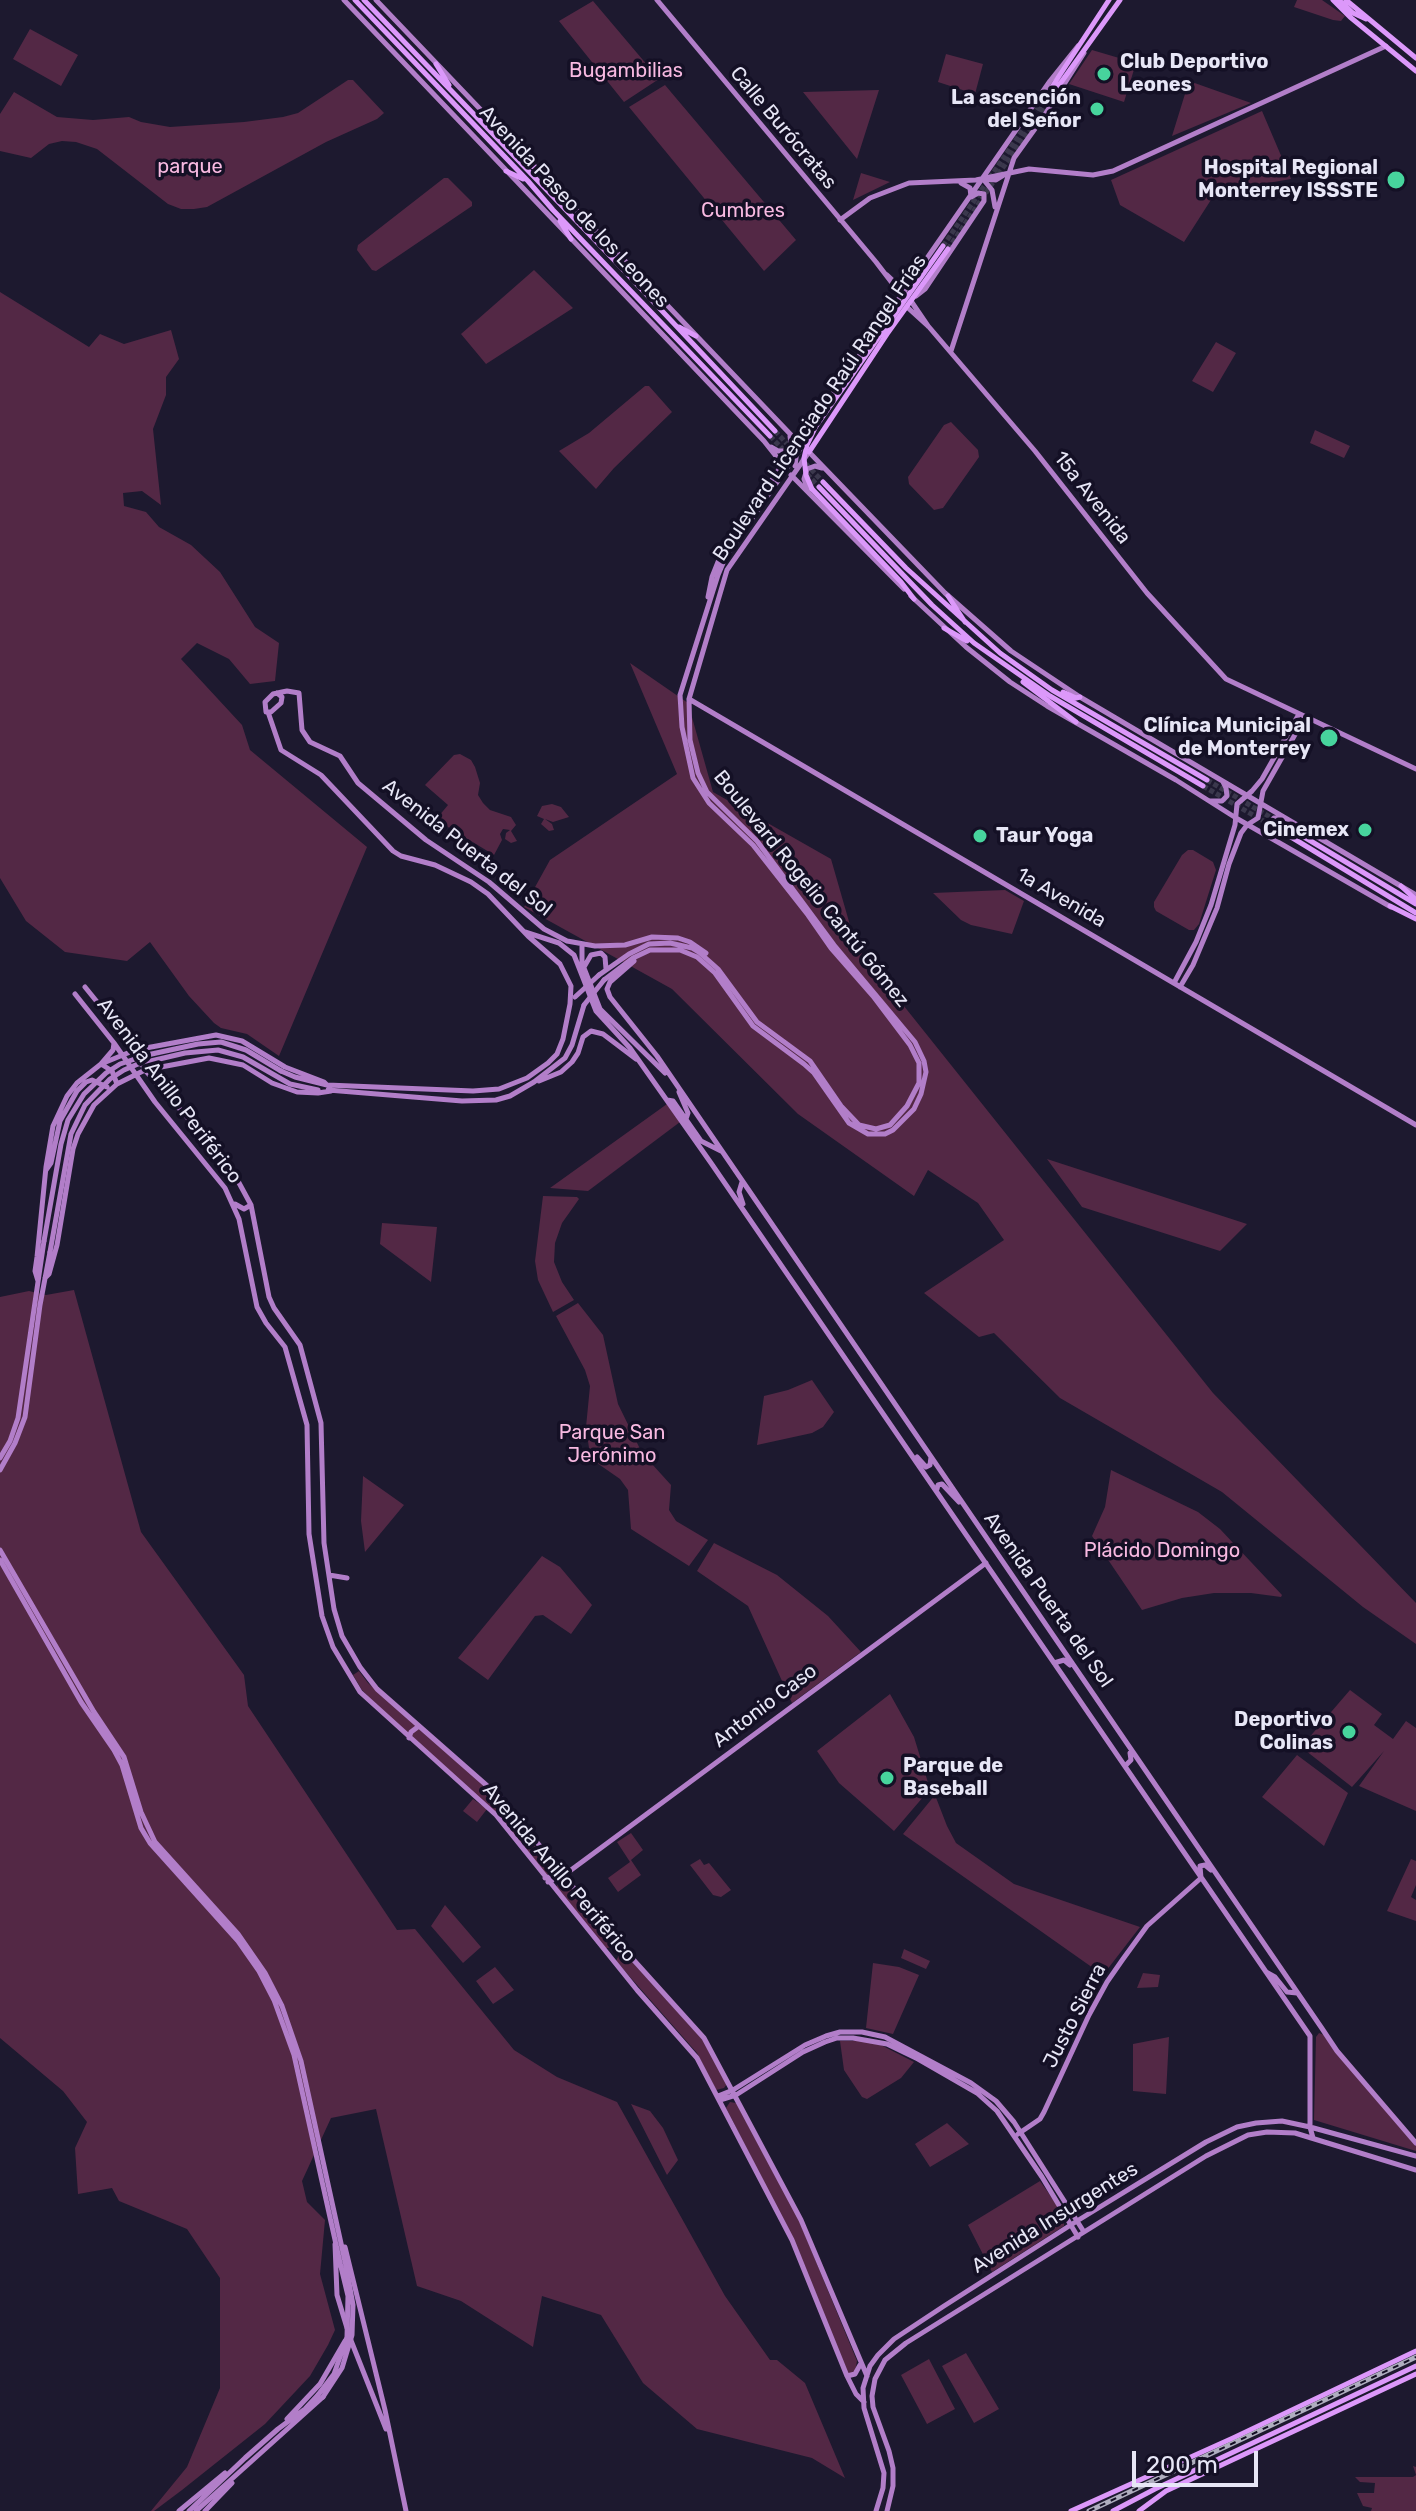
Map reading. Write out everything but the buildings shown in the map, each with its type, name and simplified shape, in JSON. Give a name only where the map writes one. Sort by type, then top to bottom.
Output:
[{"type":"main road","name":"Avenida Paseo de los Leones","points":[[355,0],[553,210],[772,434],[616,262],[364,0]]},
{"type":"main road","points":[[1109,0],[1050,94],[1120,0]]},
{"type":"main road","points":[[1346,0],[1416,58]]},
{"type":"main road","points":[[1334,2],[1340,1],[1358,16],[1371,21]]},
{"type":"main road","points":[[1334,2],[1416,71]]},
{"type":"main road","points":[[436,64],[453,93]]},
{"type":"main road","points":[[517,159],[536,168]]},
{"type":"main road","points":[[506,171],[528,181]]},
{"type":"main road","points":[[553,210],[571,239]]},
{"type":"main road","name":"Boulevard Licenciado Raúl Rangel Frías","points":[[816,426],[892,317],[946,248]]},
{"type":"main road","points":[[613,250],[616,262]]},
{"type":"main road","points":[[892,309],[908,298],[913,281]]},
{"type":"main road","name":"Boulevard Licenciado Raúl Rangel Frías","points":[[809,452],[908,298]]},
{"type":"main road","points":[[674,324],[696,336]]},
{"type":"main road","points":[[816,426],[804,458],[806,475],[914,599]]},
{"type":"main road","points":[[805,434],[807,442],[816,440]]},
{"type":"main road","points":[[816,488],[965,623],[1032,677],[1205,783],[1128,744],[1021,677],[974,643],[816,488]]},
{"type":"main road","points":[[948,596],[965,623]]},
{"type":"main road","points":[[944,628],[974,643]]},
{"type":"main road","points":[[1021,677],[1033,691],[1076,722]]},
{"type":"main road","points":[[1032,677],[1071,697],[1080,697]]},
{"type":"main road","points":[[1416,900],[1292,834],[1416,918]]},
{"type":"main road","points":[[1401,886],[1416,900]]},
{"type":"main road","points":[[1390,906],[1416,918]]},
{"type":"main road","points":[[1072,2511],[1416,2351]]},
{"type":"main road","points":[[1113,2511],[1416,2366]]},
{"type":"main road","points":[[1142,2496],[1143,2509],[1166,2491],[1416,2374]]},
{"type":"street","points":[[344,0],[764,441],[780,463],[780,469],[716,566],[680,695],[685,726]]},
{"type":"street","points":[[376,0],[792,436],[800,439],[805,434],[892,309]]},
{"type":"street","name":"Calle Burócratas","points":[[657,0],[908,298]]},
{"type":"street","points":[[913,281],[1050,81],[1078,46]]},
{"type":"street","points":[[840,220],[862,202],[902,185],[929,181],[980,181],[1009,172],[1037,169],[1093,175],[1113,171],[1386,46]]},
{"type":"street","points":[[951,352],[1014,158],[1060,93],[1086,47]]},
{"type":"street","points":[[1003,151],[1006,158],[1014,158]]},
{"type":"street","points":[[980,181],[992,190],[995,212]]},
{"type":"street","points":[[958,182],[970,188],[971,197]]},
{"type":"street","points":[[908,298],[925,289],[985,199],[980,192],[971,197]]},
{"type":"street","name":"15a Avenida","points":[[908,298],[1074,498],[1147,593],[1219,672],[1235,685],[1416,769]]},
{"type":"street","name":"Boulevard Licenciado Raúl Rangel Frías","points":[[707,606],[722,564],[816,426]]},
{"type":"street","points":[[764,441],[778,451],[787,451],[792,436]]},
{"type":"street","points":[[792,436],[797,459],[793,473],[816,488]]},
{"type":"street","points":[[809,452],[948,596],[1011,651],[1080,697],[1401,886]]},
{"type":"street","name":"Boulevard Licenciado Raúl Rangel Frías","points":[[685,726],[689,699],[727,570],[809,452]]},
{"type":"street","points":[[816,488],[805,484],[804,474],[811,467],[823,469]]},
{"type":"street","points":[[765,491],[767,498],[776,496]]},
{"type":"street","points":[[751,532],[761,512],[758,501]]},
{"type":"street","points":[[914,599],[1010,682],[1247,825],[1390,906]]},
{"type":"street","points":[[287,691],[300,697],[282,701],[268,712],[264,709],[265,702],[277,693],[287,691]]},
{"type":"street","points":[[277,693],[282,701]]},
{"type":"street","name":"Avenida Puerta del Sol","points":[[300,697],[302,730],[310,742],[340,756],[353,777],[367,791],[426,840],[507,896],[544,929],[579,945]]},
{"type":"street","name":"1a Avenida","points":[[689,699],[1416,1125]]},
{"type":"street","name":"Avenida Puerta del Sol","points":[[268,712],[285,754],[321,775],[393,851],[435,865],[471,882],[488,894],[547,951],[565,972],[572,993],[570,1004]]},
{"type":"street","points":[[1177,985],[1211,905],[1236,818],[1237,804],[1262,779],[1302,715]]},
{"type":"street","points":[[1177,985],[1193,965],[1212,921],[1241,833],[1258,818],[1267,782],[1302,715]]},
{"type":"street","name":"Boulevard Rogelio Cantú Gómez","points":[[0,1470],[25,1417],[45,1278],[71,1134],[90,1098],[110,1079],[138,1064],[185,1053],[218,1050],[243,1057],[290,1084],[318,1090],[490,1091],[508,1086],[539,1070],[557,1054],[570,1004],[575,997],[640,954],[669,948],[689,953],[704,962],[753,1026],[814,1073],[841,1115],[857,1130],[868,1134],[885,1134],[903,1122],[921,1094],[926,1072],[915,1042],[834,945],[757,841],[707,792],[698,773],[685,726]]},
{"type":"street","name":"Boulevard Rogelio Cantú Gómez","points":[[0,1458],[18,1418],[44,1241],[68,1120],[84,1094],[106,1073],[133,1059],[221,1042],[246,1050],[295,1077],[329,1088],[480,1101],[510,1096],[559,1064],[568,1053],[584,1005],[606,970],[639,948],[659,942],[692,948],[718,969],[757,1022],[810,1061],[841,1106],[859,1125],[883,1128],[890,1125],[915,1094],[920,1072],[910,1045],[753,845],[700,792],[693,778],[685,726]]},
{"type":"street","points":[[1205,799],[1217,802],[1227,796],[1220,778]]},
{"type":"street","points":[[1273,839],[1268,824],[1274,818],[1284,816]]},
{"type":"street","points":[[471,882],[477,874]]},
{"type":"street","points":[[507,896],[516,894]]},
{"type":"street","points":[[536,936],[544,929]]},
{"type":"street","points":[[525,932],[559,943],[574,955],[596,1011],[630,1048],[667,1100],[673,1101],[698,1138],[722,1152]]},
{"type":"street","points":[[579,945],[615,946],[652,937],[678,938],[699,948],[715,961],[718,969]]},
{"type":"street","points":[[579,945],[583,967],[600,1009],[666,1070]]},
{"type":"street","points":[[574,955],[579,945]]},
{"type":"street","points":[[583,967],[591,955],[601,953],[605,957],[606,970]]},
{"type":"street","points":[[640,954],[610,982],[608,993],[666,1070]]},
{"type":"street","name":"Avenida Anillo Periférico","points":[[85,987],[135,1050],[145,1070],[238,1181],[251,1205],[269,1297],[298,1341],[321,1422],[322,1515],[328,1574],[338,1627],[348,1648],[377,1689],[511,1810],[625,1951],[699,2031],[715,2055],[801,2220],[867,2376]]},
{"type":"street","name":"Avenida Anillo Periférico","points":[[75,994],[114,1043],[134,1075],[214,1172],[239,1219],[258,1311],[285,1347],[307,1425],[309,1534],[326,1632],[360,1692],[496,1815],[612,1960],[692,2051],[792,2240],[847,2376],[864,2402]]},
{"type":"street","points":[[534,1082],[561,1072],[572,1062],[583,1037],[591,1031],[603,1034],[639,1060]]},
{"type":"street","points":[[45,1278],[57,1245],[78,1134],[91,1109],[117,1084],[145,1070],[193,1060],[220,1059],[243,1065],[272,1083],[297,1092],[318,1093],[329,1088],[324,1082],[285,1067],[242,1041],[225,1036],[208,1036],[135,1050],[101,1064]]},
{"type":"street","points":[[38,1281],[35,1271],[53,1126],[63,1102],[77,1083],[101,1064],[113,1050],[114,1043]]},
{"type":"street","points":[[157,1046],[156,1059],[164,1066]]},
{"type":"street","points":[[101,1064],[112,1071],[117,1084]]},
{"type":"street","points":[[158,1085],[164,1066]]},
{"type":"street","name":"Avenida Puerta del Sol","points":[[666,1070],[1337,2051],[1416,2143]]},
{"type":"street","points":[[45,1171],[51,1163],[60,1121],[77,1091],[92,1080],[110,1089]]},
{"type":"street","points":[[679,1091],[688,1113],[684,1121]]},
{"type":"street","points":[[177,1129],[187,1129],[190,1121]]},
{"type":"street","name":"Avenida Puerta del Sol","points":[[684,1121],[1310,2036]]},
{"type":"street","points":[[184,1138],[193,1134],[204,1140]]},
{"type":"street","points":[[705,1155],[711,1147]]},
{"type":"street","points":[[214,1151],[214,1172]]},
{"type":"street","points":[[718,1174],[732,1179],[735,1172]]},
{"type":"street","points":[[742,1182],[739,1192],[747,1216]]},
{"type":"street","points":[[232,1202],[241,1208],[251,1205]]},
{"type":"street","points":[[275,1335],[284,1334],[288,1327]]},
{"type":"street","points":[[285,1347],[289,1341],[298,1341]]},
{"type":"street","points":[[908,1448],[926,1467],[930,1465],[931,1456]]},
{"type":"street","points":[[309,1459],[317,1462],[322,1459]]},
{"type":"street","points":[[309,1468],[314,1465],[322,1468]]},
{"type":"street","points":[[937,1493],[937,1487],[942,1484],[963,1505]]},
{"type":"street","points":[[0,1550],[94,1712],[124,1757],[141,1812],[155,1842],[244,1941],[282,2006],[301,2061],[353,2305],[350,2344],[342,2368],[320,2396],[205,2511]]},
{"type":"street","points":[[0,1560],[81,1702],[122,1765],[141,1828],[150,1843],[238,1941],[274,2000],[294,2055],[338,2236],[352,2268],[406,2511]]},
{"type":"street","name":"Antonio Caso","points":[[564,1876],[986,1563]]},
{"type":"street","points":[[328,1574],[347,1578]]},
{"type":"street","points":[[1054,1663],[1061,1659],[1067,1662],[1090,1690]]},
{"type":"street","points":[[404,1733],[417,1724]]},
{"type":"street","points":[[409,1738],[417,1724]]},
{"type":"street","points":[[1111,1746],[1124,1758],[1128,1758],[1130,1750]]},
{"type":"street","points":[[1125,1766],[1131,1760],[1130,1750]]},
{"type":"street","points":[[474,1794],[483,1782]]},
{"type":"street","points":[[1159,1816],[1172,1826],[1176,1823],[1176,1814]]},
{"type":"street","points":[[1201,1878],[1201,1865],[1206,1865],[1215,1873]]},
{"type":"street","points":[[547,1880],[557,1868]]},
{"type":"street","points":[[547,1880],[564,1876]]},
{"type":"street","points":[[553,1888],[557,1880],[564,1876]]},
{"type":"street","name":"Justo Sierra","points":[[1018,2134],[1040,2119],[1089,2015],[1123,1959],[1147,1926],[1201,1878]]},
{"type":"street","points":[[606,1951],[613,1949],[618,1942]]},
{"type":"street","points":[[612,1960],[615,1954],[625,1951]]},
{"type":"street","points":[[1265,1972],[1275,1977],[1289,1994],[1297,1993]]},
{"type":"street","points":[[1313,2138],[1310,2127],[1310,2036],[1321,2027]]},
{"type":"street","points":[[719,2099],[814,2046],[837,2038],[868,2039],[905,2053],[977,2093],[997,2111],[1018,2134],[1081,2234]]},
{"type":"street","points":[[719,2099],[734,2092]]},
{"type":"street","points":[[1272,2121],[1276,2125],[1273,2132]]},
{"type":"street","name":"Avenida Insurgentes","points":[[876,2511],[884,2473],[879,2450],[865,2415],[863,2388],[878,2355],[894,2339],[1074,2222],[1224,2133],[1248,2124],[1272,2121],[1310,2127],[1416,2156]]},
{"type":"street","name":"Avenida Insurgentes","points":[[887,2511],[894,2478],[872,2396],[878,2371],[893,2351],[1225,2145],[1248,2135],[1273,2132],[1313,2138],[1416,2170]]},
{"type":"street","points":[[1349,2150],[1348,2143],[1354,2139]]},
{"type":"street","points":[[338,2236],[335,2283],[341,2315],[390,2437]]},
{"type":"street","points":[[1017,2260],[1021,2271]]},
{"type":"street","points":[[1002,2270],[1009,2278]]},
{"type":"street","points":[[278,2429],[320,2384],[354,2328],[365,2330]]},
{"type":"street","points":[[362,2368],[369,2369],[373,2361]]},
{"type":"street","points":[[847,2376],[855,2374],[861,2364]]},
{"type":"street","points":[[192,2510],[245,2458],[320,2396]]},
{"type":"street","points":[[179,2511],[245,2458]]},
{"type":"street","points":[[192,2510],[245,2469]]},
{"type":"green space","points":[[1297,0],[1322,0],[1345,16],[1341,21],[1333,20],[1294,7]]},
{"type":"green space","name":"Bugambilias","points":[[593,1],[659,79],[624,102],[559,21]]},
{"type":"green space","points":[[30,29],[78,55],[61,86],[13,59]]},
{"type":"green space","name":"Club Deportivo Leones","points":[[1092,50],[1136,63],[1124,102],[1069,84]]},
{"type":"green space","points":[[946,54],[983,64],[975,94],[938,82]]},
{"type":"green space","name":"parque","points":[[348,80],[353,80],[384,113],[207,207],[181,209],[168,204],[97,149],[76,142],[49,144],[31,158],[0,151],[0,114],[14,92],[57,117],[93,120],[129,117],[170,127],[283,117],[298,113]]},
{"type":"green space","points":[[1189,81],[1251,103],[1172,136]]},
{"type":"green space","name":"Cumbres","points":[[665,85],[796,240],[764,271],[629,107]]},
{"type":"green space","points":[[879,90],[857,159],[803,92]]},
{"type":"green space","points":[[1262,111],[1291,179],[1216,192],[1184,242],[1120,205],[1111,180]]},
{"type":"green space","points":[[861,173],[890,182],[853,200]]},
{"type":"green space","points":[[448,178],[472,202],[472,206],[376,271],[372,270],[357,250],[358,245]]},
{"type":"green space","points":[[534,270],[573,308],[486,364],[461,334]]},
{"type":"green space","points":[[0,292],[89,347],[100,334],[124,344],[171,330],[179,359],[166,377],[166,395],[153,429],[161,505],[142,491],[123,493],[124,506],[146,512],[159,527],[191,545],[220,572],[255,627],[279,643],[275,681],[250,684],[229,659],[197,643],[181,659],[242,725],[250,750],[367,847],[279,1056],[247,1034],[221,1028],[214,1023],[189,996],[150,942],[127,961],[65,952],[26,921],[0,878]]},
{"type":"green space","points":[[1216,342],[1236,353],[1213,392],[1192,381]]},
{"type":"green space","points":[[645,386],[649,386],[672,412],[596,489],[559,451],[589,433]]},
{"type":"green space","points":[[951,422],[978,450],[979,457],[943,508],[934,510],[909,484],[908,477],[944,425]]},
{"type":"green space","points":[[1315,430],[1350,446],[1344,458],[1310,443]]},
{"type":"green space","points":[[630,663],[688,703],[713,792],[831,859],[856,946],[1213,1393],[1416,1603],[1416,1644],[1363,1607],[1222,1492],[1060,1398],[994,1333],[979,1337],[924,1293],[1004,1240],[978,1203],[928,1170],[914,1196],[798,1114],[672,989],[524,907],[550,860],[677,774]]},
{"type":"green space","points":[[460,754],[471,760],[475,767],[480,783],[478,795],[483,803],[490,810],[511,817],[516,825],[511,831],[517,841],[511,843],[505,839],[510,830],[503,829],[500,834],[502,840],[494,855],[448,827],[438,817],[448,805],[425,785],[454,755]]},
{"type":"green space","points":[[552,804],[561,807],[569,817],[553,822],[545,819],[554,830],[549,831],[541,824],[544,819],[537,816],[542,806]]},
{"type":"green space","points":[[1188,850],[1213,862],[1216,870],[1199,924],[1194,930],[1189,930],[1154,907],[1182,855]]},
{"type":"green space","points":[[1005,890],[1024,901],[1012,934],[961,920],[933,893]]},
{"type":"green space","points":[[667,1104],[680,1122],[588,1191],[550,1188]]},
{"type":"green space","points":[[1047,1159],[1247,1224],[1220,1251],[1082,1207]]},
{"type":"green space","points":[[543,1196],[579,1199],[562,1223],[555,1243],[554,1262],[574,1300],[553,1312],[538,1280],[535,1261]]},
{"type":"green space","points":[[382,1223],[437,1227],[431,1282],[380,1244]]},
{"type":"green space","points":[[74,1290],[141,1532],[244,1675],[248,1706],[397,1930],[415,1929],[514,2050],[557,2077],[617,2102],[725,2296],[770,2360],[777,2360],[805,2383],[845,2478],[812,2458],[697,2429],[643,2383],[601,2315],[542,2296],[533,2347],[461,2301],[417,2286],[376,2109],[331,2118],[302,2181],[307,2202],[325,2220],[320,2274],[335,2330],[328,2345],[310,2376],[265,2424],[151,2511],[187,2467],[220,2388],[220,2278],[187,2229],[119,2201],[112,2188],[78,2194],[75,2148],[87,2122],[63,2091],[0,2038],[0,1297],[29,1291],[46,1295]]},
{"type":"green space","name":"Parque San Jerónimo","points":[[578,1303],[603,1335],[618,1404],[642,1453],[671,1485],[669,1510],[676,1521],[708,1540],[689,1566],[631,1529],[628,1490],[620,1479],[597,1463],[589,1448],[586,1427],[590,1386],[585,1370],[556,1316]]},
{"type":"green space","points":[[812,1380],[834,1412],[823,1427],[812,1433],[757,1445],[764,1396]]},
{"type":"green space","name":"Plácido Domingo","points":[[1111,1470],[1198,1512],[1220,1529],[1281,1597],[1214,1593],[1182,1598],[1142,1610],[1092,1536],[1105,1507]]},
{"type":"green space","points":[[363,1476],[404,1505],[365,1552],[361,1521]]},
{"type":"green space","points":[[714,1543],[777,1575],[828,1616],[861,1652],[792,1703],[748,1606],[697,1571]]},
{"type":"green space","points":[[542,1556],[560,1567],[592,1605],[571,1634],[543,1615],[535,1616],[488,1680],[458,1658]]},
{"type":"green space","points":[[359,1671],[368,1683],[500,1799],[553,1870],[546,1876],[508,1829],[382,1711],[362,1690],[353,1675]]},
{"type":"green space","name":"Deportivo Colinas","points":[[1350,1690],[1382,1714],[1374,1725],[1393,1739],[1406,1721],[1416,1728],[1416,1811],[1359,1786],[1384,1751],[1352,1787],[1301,1747]]},
{"type":"green space","points":[[890,1694],[914,1737],[930,1789],[894,1831],[839,1783],[817,1751]]},
{"type":"green space","name":"Deportivo Colinas","points":[[1297,1755],[1348,1793],[1324,1846],[1262,1797]]},
{"type":"green space","points":[[935,1795],[956,1843],[1014,1884],[1140,1927],[1103,1975],[903,1834]]},
{"type":"green space","points":[[473,1799],[487,1809],[477,1822],[463,1811]]},
{"type":"green space","points":[[631,1833],[643,1850],[631,1860],[641,1875],[618,1892],[608,1878],[630,1862],[617,1842]]},
{"type":"green space","points":[[700,1859],[704,1865],[709,1863],[731,1890],[721,1897],[713,1895],[690,1865]]},
{"type":"green space","points":[[1411,1859],[1416,1861],[1416,1885],[1411,1897],[1416,1900],[1416,1921],[1387,1911]]},
{"type":"green space","points":[[565,1881],[615,1942],[613,1946],[605,1949],[556,1887]]},
{"type":"green space","points":[[445,1905],[481,1947],[463,1963],[431,1926]]},
{"type":"green space","points":[[904,1949],[930,1961],[926,1969],[901,1958]]},
{"type":"green space","points":[[625,1954],[702,2039],[727,2084],[724,2088],[716,2090],[697,2053],[616,1961],[619,1955]]},
{"type":"green space","points":[[873,1963],[899,1967],[919,1975],[893,2034],[866,2028]]},
{"type":"green space","points":[[495,1967],[514,1990],[493,2004],[476,1981]]},
{"type":"green space","points":[[1143,1973],[1160,1975],[1158,1987],[1137,1988]]},
{"type":"green space","points":[[1319,2033],[1324,2035],[1416,2146],[1416,2151],[1314,2120],[1316,2037]]},
{"type":"green space","points":[[1169,2037],[1166,2094],[1133,2091],[1133,2044]]},
{"type":"green space","points":[[840,2041],[881,2045],[914,2062],[901,2078],[867,2099],[862,2097],[844,2070]]},
{"type":"green space","points":[[730,2102],[736,2103],[798,2218],[857,2361],[855,2372],[848,2374],[796,2245],[726,2108]]},
{"type":"green space","points":[[631,2104],[650,2111],[663,2128],[678,2160],[667,2175]]},
{"type":"green space","points":[[947,2123],[969,2144],[930,2167],[915,2144]]},
{"type":"green space","points":[[1040,2181],[1064,2215],[1064,2226],[992,2272],[968,2225]]},
{"type":"green space","points":[[966,2353],[999,2409],[974,2423],[942,2366]]},
{"type":"green space","points":[[929,2359],[955,2409],[927,2424],[901,2375]]},
{"type":"green space","points":[[1416,2475],[1416,2511],[1371,2511],[1372,2508],[1363,2506],[1357,2493],[1374,2493],[1375,2483],[1360,2482],[1355,2477]]},
{"type":"tunnel","points":[[943,246],[1048,93]]},
{"type":"tunnel","points":[[948,249],[1052,95]]},
{"type":"tunnel","points":[[775,431],[823,482]]},
{"type":"tunnel","points":[[770,436],[794,461]]},
{"type":"tunnel","points":[[807,474],[819,487]]},
{"type":"tunnel","points":[[1207,780],[1294,831]]},
{"type":"tunnel","points":[[1203,786],[1291,837]]},
{"type":"railway","points":[[1089,2511],[1416,2357]]},
{"type":"place","name":"Club Deportivo Leones","points":[[1104,74]]},
{"type":"place","name":"La ascención del Señor","points":[[1097,109]]},
{"type":"place","name":"Hospital Regional Monterrey ISSSTE","points":[[1396,180]]},
{"type":"place","name":"Clínica Municipal de Monterrey","points":[[1329,738]]},
{"type":"place","name":"Cinemex","points":[[1365,830]]},
{"type":"place","name":"Taur Yoga","points":[[980,836]]},
{"type":"place","name":"Deportivo Colinas","points":[[1349,1732]]},
{"type":"place","name":"Parque de Baseball","points":[[887,1778]]}]
